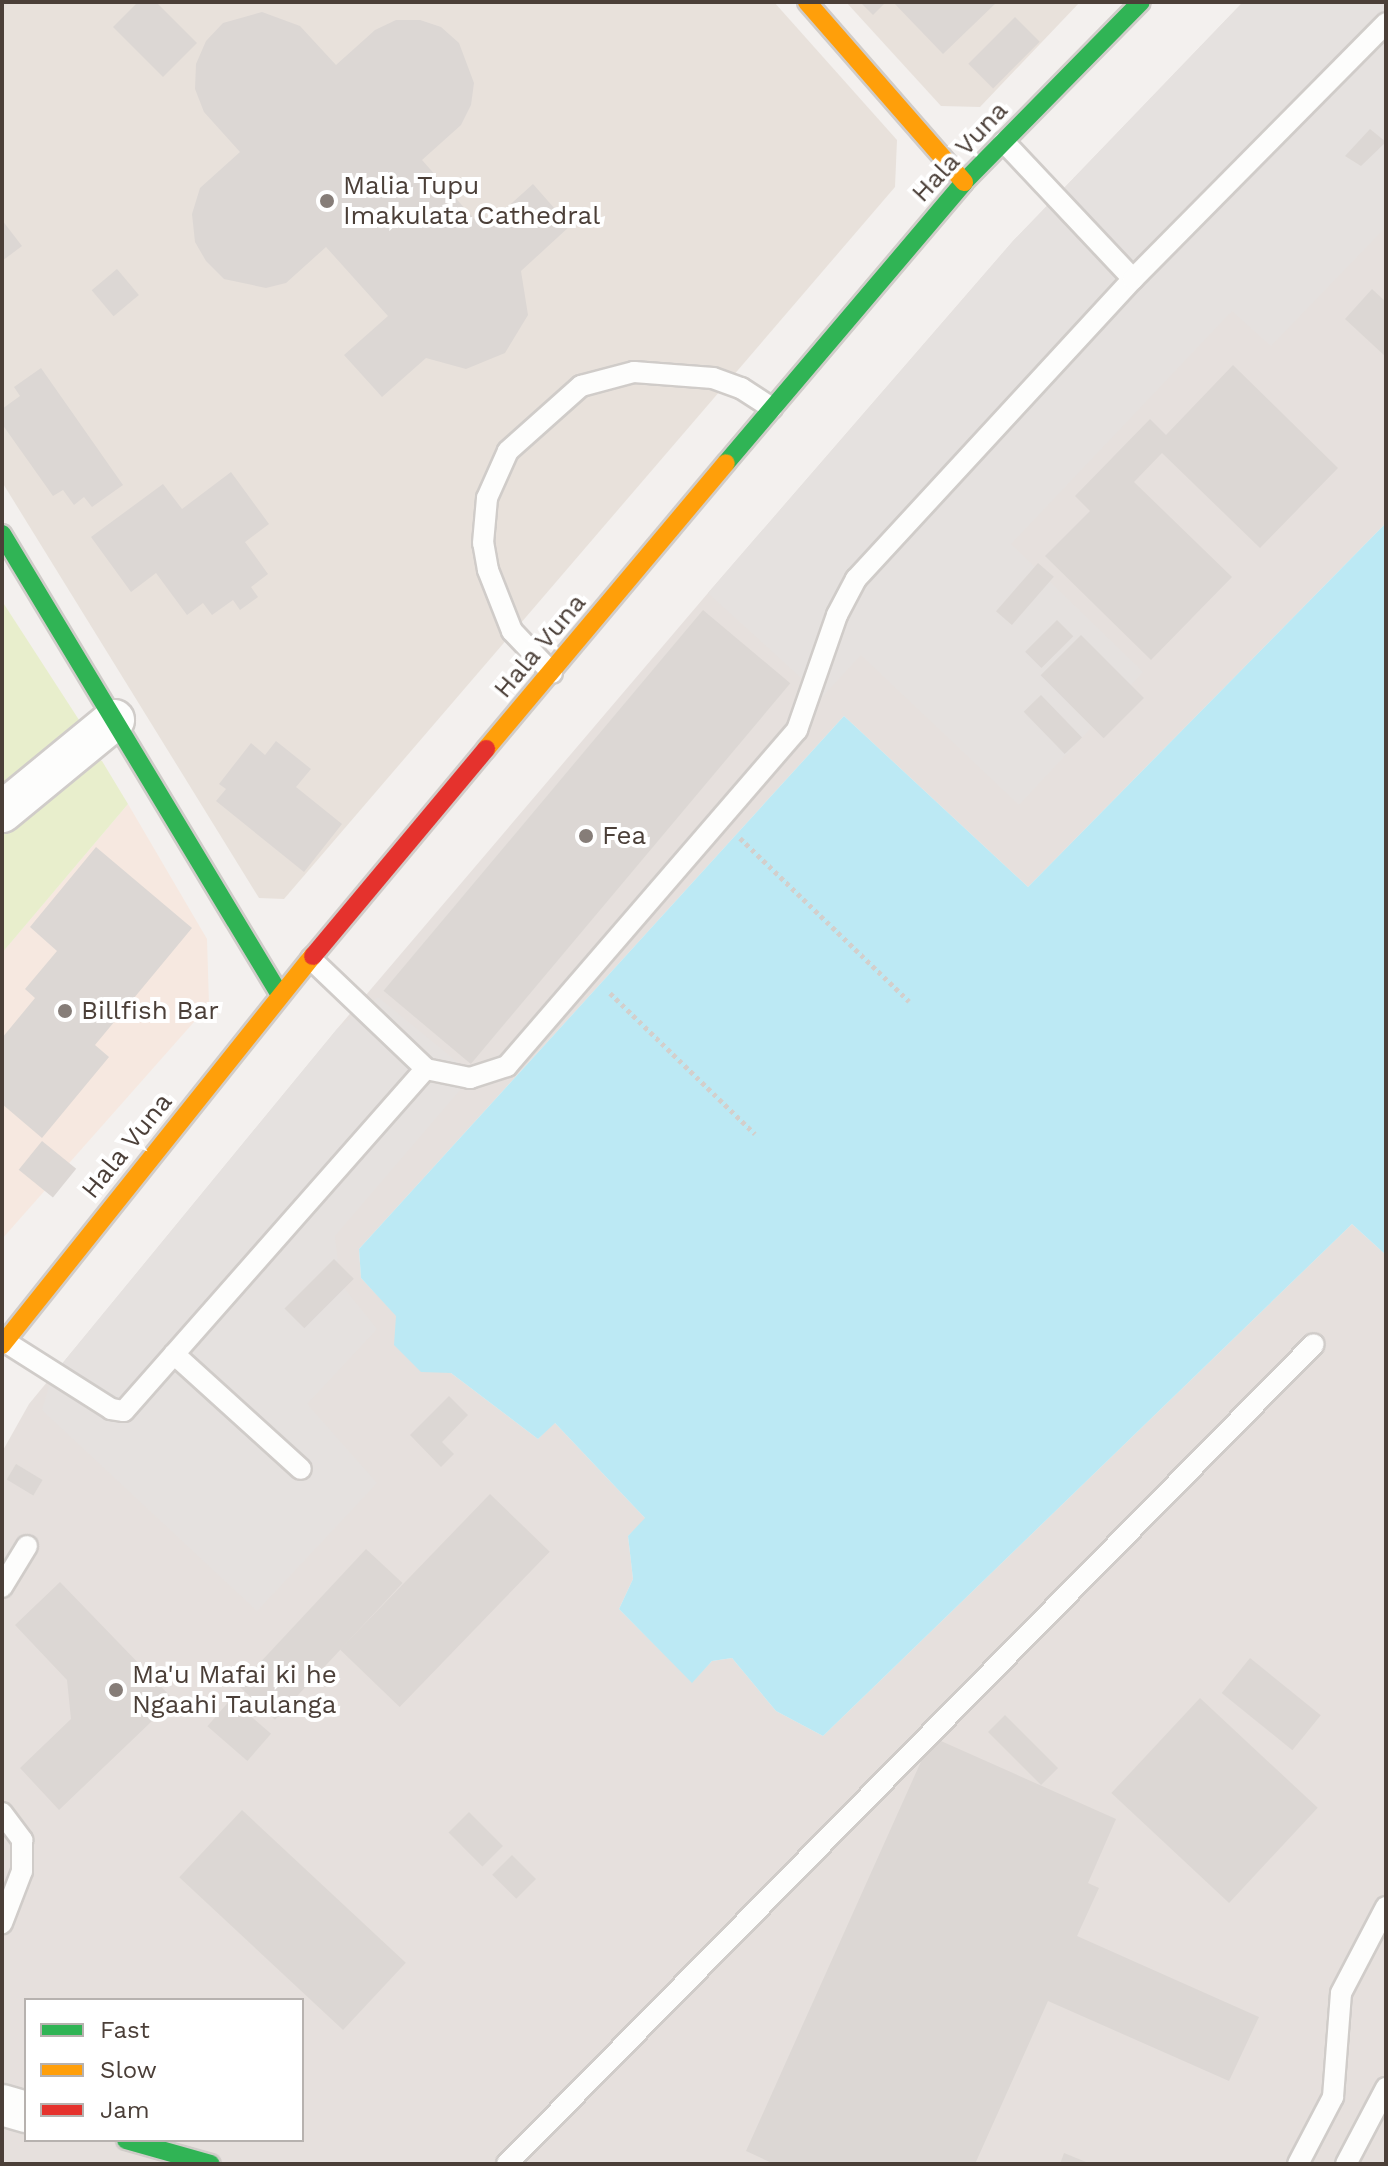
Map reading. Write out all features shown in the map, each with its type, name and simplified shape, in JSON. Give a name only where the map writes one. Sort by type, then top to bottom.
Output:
[{"type":"main road","points":[[807,2],[964,182]]},
{"type":"main road","name":"Hala Vuna","points":[[3,1343],[280,995],[772,408],[964,182],[1141,2]]},
{"type":"main road","points":[[2,534],[280,995]]},
{"type":"main road","points":[[133,2142],[211,2164]]},
{"type":"street","points":[[2,812],[114,720]]},
{"type":"lane","points":[[311,959],[426,1069],[470,1078],[507,1066],[797,730],[837,615],[856,579],[1133,279],[1386,23]]},
{"type":"lane","points":[[1004,142],[1133,279]]},
{"type":"lane","points":[[552,673],[512,631],[488,570],[483,543],[487,498],[508,451],[581,386],[634,372],[713,378],[741,388],[772,408]]},
{"type":"lane","points":[[3,1343],[111,1409],[124,1411],[426,1069]]},
{"type":"lane","points":[[507,2164],[1314,1344]]},
{"type":"lane","points":[[174,1354],[301,1469]]},
{"type":"lane","points":[[2,1587],[27,1546]]},
{"type":"lane","points":[[2,1813],[22,1840],[22,1871],[2,1923]]},
{"type":"lane","points":[[1298,2164],[1333,2097],[1341,1993],[1386,1907]]},
{"type":"lane","points":[[1346,2164],[1386,2088]]},
{"type":"path","points":[[737,834],[794,890],[909,1001],[769,866],[737,834]]},
{"type":"path","points":[[601,984],[755,1134]]},
{"type":"shaded area","points":[[2,2],[774,2],[897,140],[895,187],[284,899],[259,898],[2,482]]},
{"type":"shaded area","points":[[846,2],[1080,2],[980,107],[941,106]]},
{"type":"shaded area","points":[[1243,2],[1386,2],[1386,523],[1028,887],[844,716],[359,1249],[361,1278],[451,1373],[538,1439],[554,1422],[646,1519],[628,1536],[633,1579],[619,1609],[692,1682],[712,1661],[732,1658],[776,1711],[823,1736],[1352,1224],[1386,1255],[1386,2164],[2,2164],[2,1452],[29,1404],[337,1029],[1013,241]]},
{"type":"shaded area","points":[[1243,2],[1386,2],[1386,227],[1271,346],[1232,311],[1011,544],[1143,672],[1019,805],[861,655],[822,697],[708,593],[1013,241]]},
{"type":"shaded area","points":[[128,804],[207,939],[209,1005],[2,1239],[2,953]]},
{"type":"shaded area","points":[[378,997],[473,1075],[335,1236],[340,1283],[377,1329],[307,1404],[377,1483],[257,1611],[42,1410],[52,1376],[337,1029]]},
{"type":"green space","points":[[2,601],[81,723],[2,792]]},
{"type":"green space","points":[[90,755],[102,761],[128,804],[2,953],[2,828]]},
{"type":"water","points":[[1386,523],[1386,1255],[1352,1224],[823,1736],[776,1711],[732,1658],[712,1661],[692,1683],[619,1609],[633,1579],[628,1536],[645,1518],[555,1423],[538,1439],[451,1373],[421,1372],[394,1345],[396,1316],[361,1278],[359,1249],[844,716],[1028,887]]},
{"type":"building","points":[[138,2],[156,2],[197,43],[163,77],[113,27]]},
{"type":"building","points":[[860,2],[886,2],[873,15]]},
{"type":"building","points":[[893,2],[997,2],[943,54]]},
{"type":"building","name":"Malia Tupu Imakulata Cathedral","points":[[262,12],[300,26],[336,65],[375,30],[396,20],[420,20],[441,27],[459,43],[474,83],[471,105],[461,125],[422,160],[483,229],[533,184],[570,226],[521,271],[528,315],[505,353],[466,369],[426,358],[382,397],[344,355],[388,316],[326,247],[286,283],[266,288],[224,279],[206,261],[195,242],[192,214],[200,188],[240,152],[204,112],[195,89],[196,64],[206,41],[223,23]]},
{"type":"building","points":[[1015,17],[1040,42],[993,88],[968,64]]},
{"type":"building","points":[[1370,129],[1386,142],[1361,166],[1345,156]]},
{"type":"building","points":[[2,220],[22,246],[2,261]]},
{"type":"building","points":[[117,269],[139,295],[114,316],[92,290]]},
{"type":"building","points":[[1372,289],[1386,302],[1386,357],[1345,319]]},
{"type":"building","points":[[1233,365],[1338,468],[1260,548],[1162,453],[1134,482],[1232,577],[1151,660],[1045,556],[1090,511],[1075,496],[1150,419],[1166,435]]},
{"type":"building","points":[[41,368],[123,485],[92,507],[84,497],[74,505],[63,490],[53,496],[2,424],[2,409],[20,396],[14,387]]},
{"type":"building","points":[[231,472],[269,524],[245,542],[268,574],[251,587],[258,597],[240,610],[233,600],[212,615],[203,603],[187,615],[156,573],[131,592],[91,537],[163,484],[182,509]]},
{"type":"building","points":[[1038,563],[1054,577],[1012,625],[996,611]]},
{"type":"building","name":"Fea","points":[[703,610],[790,683],[471,1064],[384,991]]},
{"type":"building","points":[[1057,620],[1073,636],[1041,668],[1025,652]]},
{"type":"building","points":[[1081,635],[1144,698],[1104,738],[1041,675]]},
{"type":"building","points":[[1041,695],[1082,737],[1065,754],[1024,712]]},
{"type":"building","points":[[276,741],[311,769],[296,787],[342,824],[304,872],[216,801],[226,789],[219,784],[251,743],[265,755]]},
{"type":"building","points":[[96,847],[192,928],[95,1045],[109,1057],[42,1138],[2,1104],[2,1038],[35,998],[25,989],[57,951],[30,927]]},
{"type":"building","points":[[42,1141],[76,1169],[53,1197],[19,1170]]},
{"type":"building","points":[[334,1259],[354,1279],[304,1328],[285,1308]]},
{"type":"building","points":[[449,1396],[468,1415],[442,1442],[454,1454],[441,1467],[410,1435]]},
{"type":"building","points":[[16,1464],[43,1480],[33,1495],[7,1479]]},
{"type":"building","points":[[490,1494],[550,1552],[400,1707],[340,1649]]},
{"type":"building","points":[[366,1549],[403,1583],[275,1720],[238,1686]]},
{"type":"building","name":"Ma'u Mafai ki he Ngaahi Taulanga","points":[[60,1582],[174,1700],[59,1810],[20,1768],[71,1719],[67,1680],[15,1625]]},
{"type":"building","points":[[1250,1658],[1321,1715],[1292,1750],[1222,1693]]},
{"type":"building","points":[[1200,1698],[1318,1808],[1229,1903],[1111,1793]]},
{"type":"building","points":[[231,1699],[271,1734],[247,1761],[207,1726]]},
{"type":"building","points":[[1005,1715],[1058,1768],[1041,1785],[988,1732]]},
{"type":"building","points":[[932,1737],[1116,1819],[1088,1883],[1099,1888],[1077,1936],[1259,2017],[1229,2081],[1048,2001],[975,2164],[774,2164],[746,2151]]},
{"type":"building","points":[[242,1810],[406,1963],[343,2030],[179,1877]]},
{"type":"building","points":[[469,1812],[503,1846],[482,1866],[448,1833]]},
{"type":"building","points":[[512,1855],[536,1879],[516,1899],[492,1875]]},
{"type":"building","points":[[1064,2153],[1091,2164],[1060,2164]]},
{"type":"traffic: fast","points":[[726,463],[964,182],[1141,2]]},
{"type":"traffic: fast","points":[[2,534],[280,995]]},
{"type":"traffic: fast","points":[[133,2142],[211,2164]]},
{"type":"traffic: slow","points":[[807,2],[964,182]]},
{"type":"traffic: slow","points":[[486,749],[726,463]]},
{"type":"traffic: slow","points":[[2,1345],[313,956]]},
{"type":"traffic: jam","points":[[313,956],[486,749]]},
{"type":"place","name":"Malia Tupu Imakulata Cathedral","points":[[327,201]]},
{"type":"place","name":"Fea","points":[[586,836]]},
{"type":"place","name":"Billfish Bar","points":[[65,1011]]},
{"type":"place","name":"Ma'u Mafai ki he Ngaahi Taulanga","points":[[116,1690]]}]
